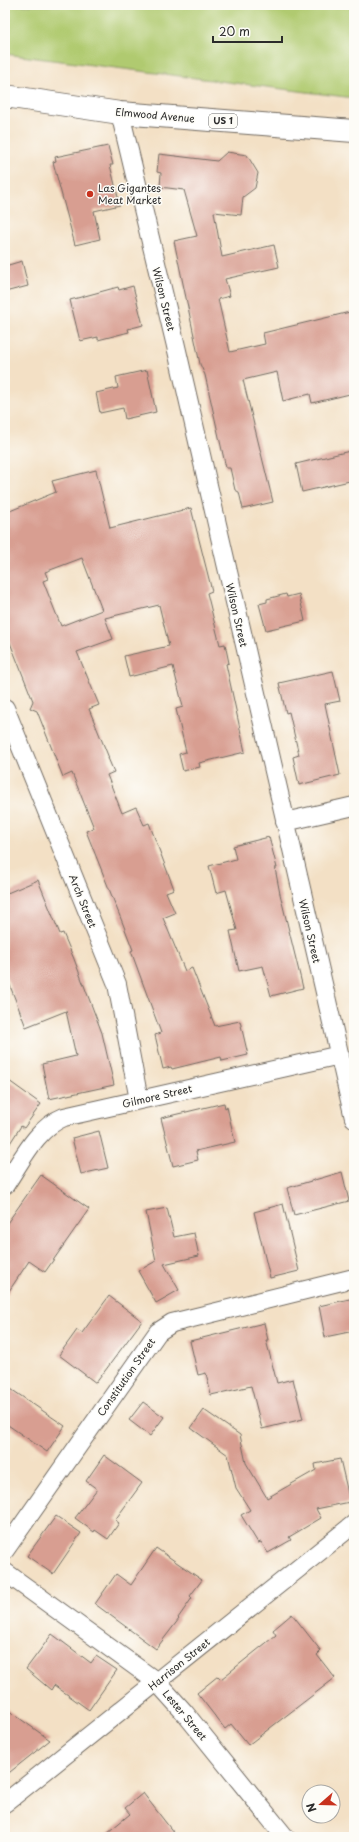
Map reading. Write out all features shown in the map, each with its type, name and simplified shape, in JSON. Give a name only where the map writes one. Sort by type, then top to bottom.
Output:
[{"type":"main road","name":"Elmwood Avenue","points":[[5,96],[120,113],[354,131]]},
{"type":"street","name":"Wilson Street","points":[[120,113],[354,1118]]},
{"type":"street","name":"Arch Street","points":[[5,708],[9,727],[117,984],[139,1100]]},
{"type":"street","points":[[285,822],[354,806]]},
{"type":"street","name":"Gilmore Street","points":[[5,1186],[42,1131],[54,1121],[64,1117],[340,1055]]},
{"type":"street","name":"Constitution Street","points":[[5,1550],[158,1332],[172,1323],[354,1278]]},
{"type":"street","name":"Harrison Street","points":[[5,1803],[354,1524]]},
{"type":"street","name":"Lester Street","points":[[5,1572],[157,1682],[184,1712],[285,1837]]},
{"type":"green space","points":[[5,5],[354,5],[354,98],[5,54]]},
{"type":"building","name":"Las Gigantes Meat Market","points":[[108,146],[113,165],[110,165],[120,205],[94,211],[100,239],[75,245],[53,162],[56,161],[55,157]]},
{"type":"building","points":[[227,152],[247,155],[258,173],[255,188],[243,197],[241,215],[214,212],[222,257],[274,245],[279,267],[225,279],[230,296],[218,299],[230,352],[265,344],[263,333],[354,311],[354,393],[312,403],[310,394],[283,401],[277,372],[243,380],[273,502],[243,509],[239,492],[235,490],[230,468],[226,468],[205,375],[200,364],[174,241],[197,236],[184,190],[160,187],[161,173],[157,172],[159,154],[217,161]]},
{"type":"building","points":[[22,261],[28,286],[5,292],[5,266]]},
{"type":"building","points":[[133,286],[143,325],[128,329],[129,332],[98,340],[98,337],[80,341],[70,300],[118,287],[119,290]]},
{"type":"building","points":[[147,370],[156,412],[125,419],[123,408],[100,413],[96,393],[118,388],[116,377]]},
{"type":"building","points":[[354,450],[354,480],[302,492],[296,464]]},
{"type":"building","points":[[96,470],[110,528],[191,508],[212,591],[207,593],[220,645],[225,644],[229,663],[226,664],[245,752],[199,763],[200,767],[183,771],[179,754],[186,752],[176,709],[183,707],[173,666],[129,677],[124,656],[169,646],[159,605],[105,618],[113,639],[77,652],[99,705],[89,709],[114,772],[107,775],[122,813],[136,807],[144,825],[149,823],[174,889],[166,892],[175,913],[163,918],[185,971],[192,968],[215,1026],[240,1021],[248,1055],[222,1061],[221,1057],[172,1069],[171,1067],[163,1069],[155,1035],[161,1033],[131,951],[133,950],[86,831],[94,828],[72,773],[63,777],[37,711],[30,708],[33,701],[5,630],[5,513],[56,492],[52,481]],"holes":[[[82,558],[102,610],[61,626],[43,581],[48,579],[45,572]]]},
{"type":"building","points":[[286,594],[287,597],[299,594],[305,621],[266,630],[259,604],[267,602],[267,599]]},
{"type":"building","points":[[333,671],[340,701],[325,704],[340,775],[299,785],[293,757],[299,755],[289,712],[286,713],[279,683]]},
{"type":"building","points":[[269,837],[277,868],[275,868],[280,894],[303,988],[271,996],[263,966],[239,971],[230,931],[237,930],[226,890],[216,893],[209,866],[236,859],[233,846]]},
{"type":"building","points":[[38,880],[60,934],[63,933],[74,959],[102,1033],[114,1085],[49,1099],[42,1064],[76,1056],[66,1011],[26,1027],[5,973],[5,894]]},
{"type":"building","points":[[5,1078],[41,1104],[24,1128],[21,1126],[5,1151]]},
{"type":"building","points":[[224,1103],[225,1108],[227,1107],[235,1142],[196,1151],[198,1160],[173,1166],[161,1118]]},
{"type":"building","points":[[99,1131],[108,1168],[81,1174],[72,1138]]},
{"type":"building","points":[[342,1172],[349,1201],[294,1215],[287,1188]]},
{"type":"building","points":[[41,1175],[89,1209],[45,1272],[29,1261],[5,1297],[5,1226]]},
{"type":"building","points":[[283,1204],[299,1271],[270,1278],[254,1212]]},
{"type":"building","points":[[167,1208],[174,1237],[194,1233],[199,1256],[164,1264],[179,1290],[156,1303],[138,1271],[156,1261],[146,1212]]},
{"type":"building","points":[[109,1296],[142,1321],[96,1383],[59,1355],[77,1330],[82,1333]]},
{"type":"building","points":[[354,1298],[354,1331],[325,1337],[319,1306]]},
{"type":"building","points":[[264,1323],[268,1340],[266,1340],[277,1383],[293,1379],[303,1419],[262,1429],[251,1386],[211,1395],[206,1373],[198,1375],[190,1341]]},
{"type":"building","points":[[5,1385],[65,1426],[47,1452],[5,1423]]},
{"type":"building","points":[[143,1402],[164,1417],[150,1436],[129,1420]]},
{"type":"building","points":[[204,1410],[240,1435],[246,1463],[267,1498],[316,1470],[315,1464],[340,1459],[350,1502],[316,1509],[321,1518],[289,1537],[291,1540],[268,1553],[261,1542],[258,1543],[241,1515],[250,1510],[236,1488],[228,1455],[191,1428]]},
{"type":"building","points":[[104,1455],[142,1483],[115,1520],[119,1523],[108,1539],[95,1530],[94,1532],[75,1518],[97,1489],[86,1481]]},
{"type":"building","points":[[56,1516],[81,1533],[53,1574],[27,1556]]},
{"type":"building","points":[[156,1548],[202,1580],[190,1596],[192,1598],[178,1618],[179,1619],[156,1649],[95,1604],[116,1574],[131,1585]]},
{"type":"building","points":[[292,1614],[321,1651],[317,1655],[335,1678],[248,1745],[231,1724],[225,1729],[197,1693],[218,1676],[221,1679],[276,1635],[273,1630]]},
{"type":"building","points":[[52,1634],[91,1663],[96,1656],[117,1670],[89,1710],[54,1685],[51,1690],[26,1669]]},
{"type":"building","points":[[5,1708],[50,1740],[5,1776]]},
{"type":"building","points":[[143,1793],[177,1837],[102,1837],[130,1814],[125,1808]]},
{"type":"place","name":"Las Gigantes Meat Market","points":[[90,194]]}]
